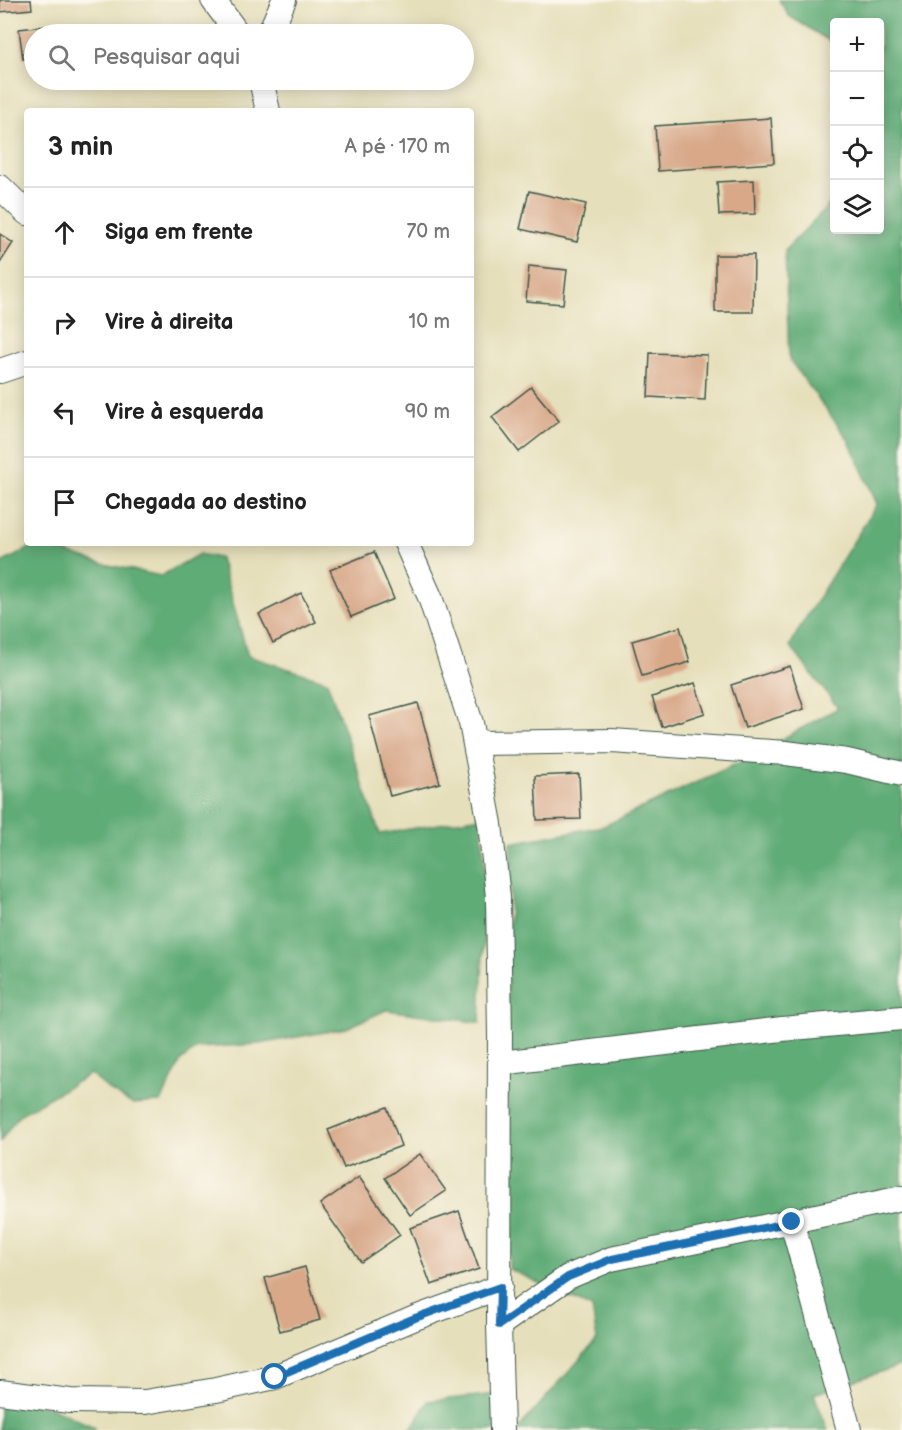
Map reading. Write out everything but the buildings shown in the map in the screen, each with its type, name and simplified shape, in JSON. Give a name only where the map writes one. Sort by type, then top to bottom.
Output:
[{"type":"street","points":[[213,0],[231,24]]},
{"type":"street","points":[[273,24],[284,0]]},
{"type":"street","points":[[263,90],[267,108]]},
{"type":"street","points":[[0,187],[24,210]]},
{"type":"street","points":[[0,371],[24,363]]},
{"type":"street","points":[[407,546],[430,597],[471,723],[490,824],[498,897],[499,1325],[502,1430]]},
{"type":"street","points":[[476,743],[612,741],[847,761],[902,774]]},
{"type":"street","points":[[500,1063],[782,1029],[902,1018]]},
{"type":"street","points":[[499,1325],[568,1277],[612,1259],[902,1198]]},
{"type":"street","points":[[792,1222],[849,1430]]},
{"type":"street","points":[[0,1392],[70,1401],[145,1402],[216,1390],[275,1377],[415,1318],[500,1287]]},
{"type":"green space","points":[[779,0],[902,0],[902,1365],[814,1394],[828,1430],[517,1430],[597,1340],[592,1308],[509,1269],[507,1011],[511,843],[604,826],[746,759],[838,708],[790,646],[877,504],[848,439],[789,359],[785,250],[830,202],[830,234],[884,234],[884,18],[830,18],[830,42],[789,16]]},
{"type":"green space","points":[[34,546],[45,546],[104,564],[161,576],[199,554],[220,558],[248,656],[327,681],[380,834],[481,817],[486,889],[480,1023],[386,1010],[347,1028],[259,1044],[197,1048],[181,1061],[161,1102],[132,1104],[109,1090],[90,1074],[19,1115],[0,1142],[1,563]]},
{"type":"green space","points":[[498,1394],[500,1430],[410,1430],[428,1401]]},
{"type":"green space","points":[[0,1398],[50,1407],[94,1427],[95,1430],[0,1430]]},
{"type":"route","points":[[275,1377],[415,1318],[500,1287],[499,1325],[568,1277],[612,1259],[792,1222]]}]
